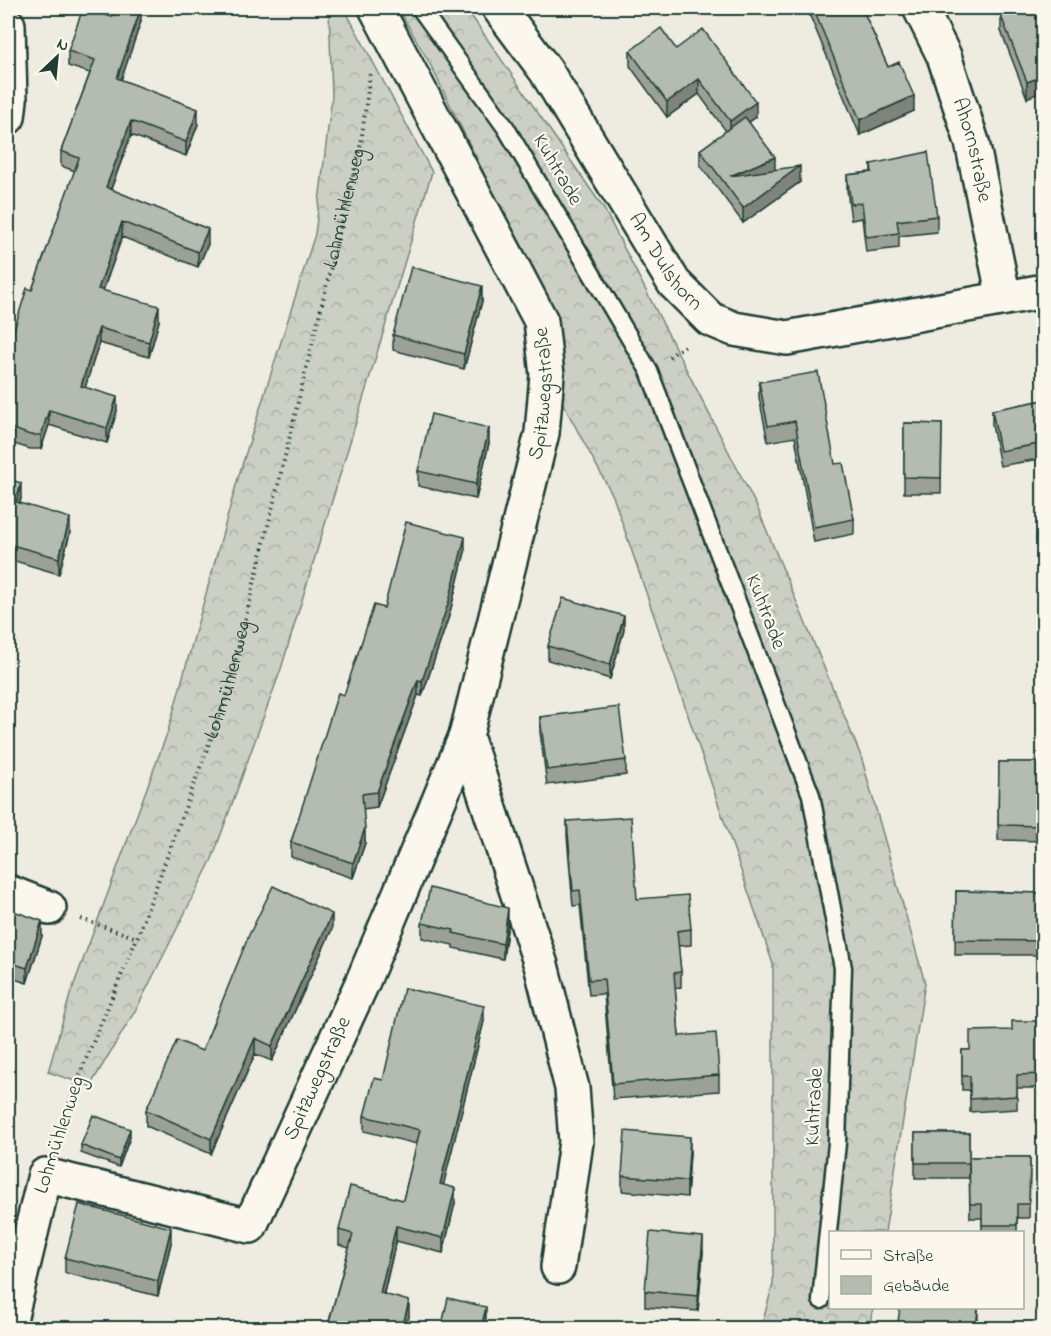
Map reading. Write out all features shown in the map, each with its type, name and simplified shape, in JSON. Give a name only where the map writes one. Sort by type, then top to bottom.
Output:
[{"type":"street","name":"Am Dulshorn","points":[[499,8],[546,71],[674,283],[710,319],[734,329],[787,338],[1044,291]]},
{"type":"street","name":"Ahornstraße","points":[[920,8],[944,56],[972,142],[1004,298]]},
{"type":"street","name":"Spitzwegstraße","points":[[45,1175],[250,1226],[363,981],[466,736],[542,433],[547,375],[541,321],[377,9]]},
{"type":"street","points":[[8,25],[10,100],[8,117]]},
{"type":"street","points":[[466,736],[541,965],[572,1088],[576,1142],[558,1267]]},
{"type":"street","points":[[8,892],[49,908]]},
{"type":"street","name":"Lohmühlenweg","points":[[8,1329],[45,1175]]},
{"type":"lane","name":"Kuhtrade","points":[[420,8],[506,128],[649,371],[812,795],[843,969],[837,1143],[821,1300]]},
{"type":"path","name":"Lohmühlenweg","points":[[45,1175],[81,1071],[137,938],[227,695],[361,143],[370,72]]},
{"type":"path","points":[[649,371],[683,347],[710,319]]},
{"type":"path","points":[[49,908],[137,938]]},
{"type":"green space","points":[[329,8],[344,8],[432,172],[281,669],[212,859],[138,1006],[90,1086],[48,1072],[70,995],[168,731],[238,478],[315,234],[332,96]]},
{"type":"green space","points":[[398,8],[466,8],[604,209],[757,507],[861,756],[925,983],[885,1231],[829,1231],[829,1309],[873,1309],[869,1328],[761,1328],[773,1284],[773,964],[613,496],[562,402],[556,320],[430,64]]},
{"type":"building","points":[[83,8],[112,17],[115,8],[141,8],[117,78],[198,109],[186,142],[131,121],[106,187],[208,229],[198,252],[122,222],[98,289],[159,306],[149,342],[99,328],[81,386],[117,397],[107,428],[49,410],[41,435],[30,435],[8,427],[8,349],[27,288],[32,290],[79,158],[61,151],[95,60],[68,51]]},
{"type":"building","points":[[813,8],[862,8],[888,67],[899,62],[914,96],[860,120]]},
{"type":"building","points":[[1022,8],[1044,8],[1044,76],[1027,82],[1001,16]]},
{"type":"building","points":[[661,28],[676,49],[703,29],[756,102],[730,121],[699,79],[667,102],[630,51]]},
{"type":"building","points":[[745,117],[775,157],[730,176],[800,166],[743,208],[700,150]]},
{"type":"building","points":[[928,152],[937,216],[897,221],[899,233],[866,237],[862,203],[851,204],[847,175],[872,172],[871,164]]},
{"type":"building","points":[[411,267],[482,286],[464,354],[393,335]]},
{"type":"building","points":[[818,372],[835,464],[843,463],[854,519],[814,527],[795,421],[768,426],[759,382]]},
{"type":"building","points":[[1044,400],[1044,443],[1000,451],[992,410]]},
{"type":"building","points":[[431,414],[489,428],[476,484],[418,471]]},
{"type":"building","points":[[904,423],[942,424],[941,478],[904,477]]},
{"type":"building","points":[[8,479],[21,483],[16,502],[70,518],[59,558],[8,544]]},
{"type":"building","points":[[406,522],[465,537],[449,601],[422,681],[418,680],[377,792],[362,794],[365,828],[353,863],[291,842],[338,693],[344,695],[374,605],[384,608]]},
{"type":"building","points":[[563,598],[624,616],[610,665],[548,646]]},
{"type":"building","points":[[619,707],[626,760],[547,770],[540,717]]},
{"type":"building","points":[[999,762],[1044,762],[1044,826],[998,825]]},
{"type":"building","points":[[631,817],[637,899],[688,895],[691,929],[677,931],[681,972],[674,973],[679,1036],[716,1033],[719,1075],[613,1084],[604,979],[589,980],[580,890],[573,891],[567,821]]},
{"type":"building","points":[[273,886],[332,914],[272,1046],[255,1038],[211,1139],[146,1110],[177,1040],[202,1051],[249,935]]},
{"type":"building","points":[[430,888],[508,908],[503,944],[453,933],[454,930],[422,923]]},
{"type":"building","points":[[956,891],[1044,893],[1044,941],[955,940]]},
{"type":"building","points":[[8,909],[42,921],[27,968],[8,962]]},
{"type":"building","points":[[404,988],[484,1006],[440,1184],[455,1188],[443,1238],[396,1226],[380,1293],[409,1301],[402,1329],[327,1329],[353,1234],[339,1230],[350,1186],[403,1200],[420,1130],[364,1116],[374,1078],[383,1080]]},
{"type":"building","points":[[1012,1021],[1043,1021],[1044,1074],[1017,1075],[1017,1096],[970,1099],[970,1076],[962,1076],[962,1050],[970,1050],[970,1031],[1012,1030]]},
{"type":"building","points":[[93,1115],[130,1129],[119,1160],[81,1145]]},
{"type":"building","points":[[625,1131],[690,1137],[687,1181],[622,1176]]},
{"type":"building","points":[[915,1133],[969,1133],[969,1163],[915,1163]]},
{"type":"building","points":[[969,1157],[1030,1157],[1029,1204],[1017,1204],[1017,1225],[982,1225],[982,1204],[970,1204]]},
{"type":"building","points":[[79,1204],[171,1228],[158,1281],[65,1258]]},
{"type":"building","points":[[650,1232],[703,1237],[698,1296],[645,1291]]},
{"type":"building","points":[[448,1298],[486,1307],[481,1329],[441,1329]]},
{"type":"building","points":[[900,1309],[978,1309],[976,1329],[897,1329]]}]
